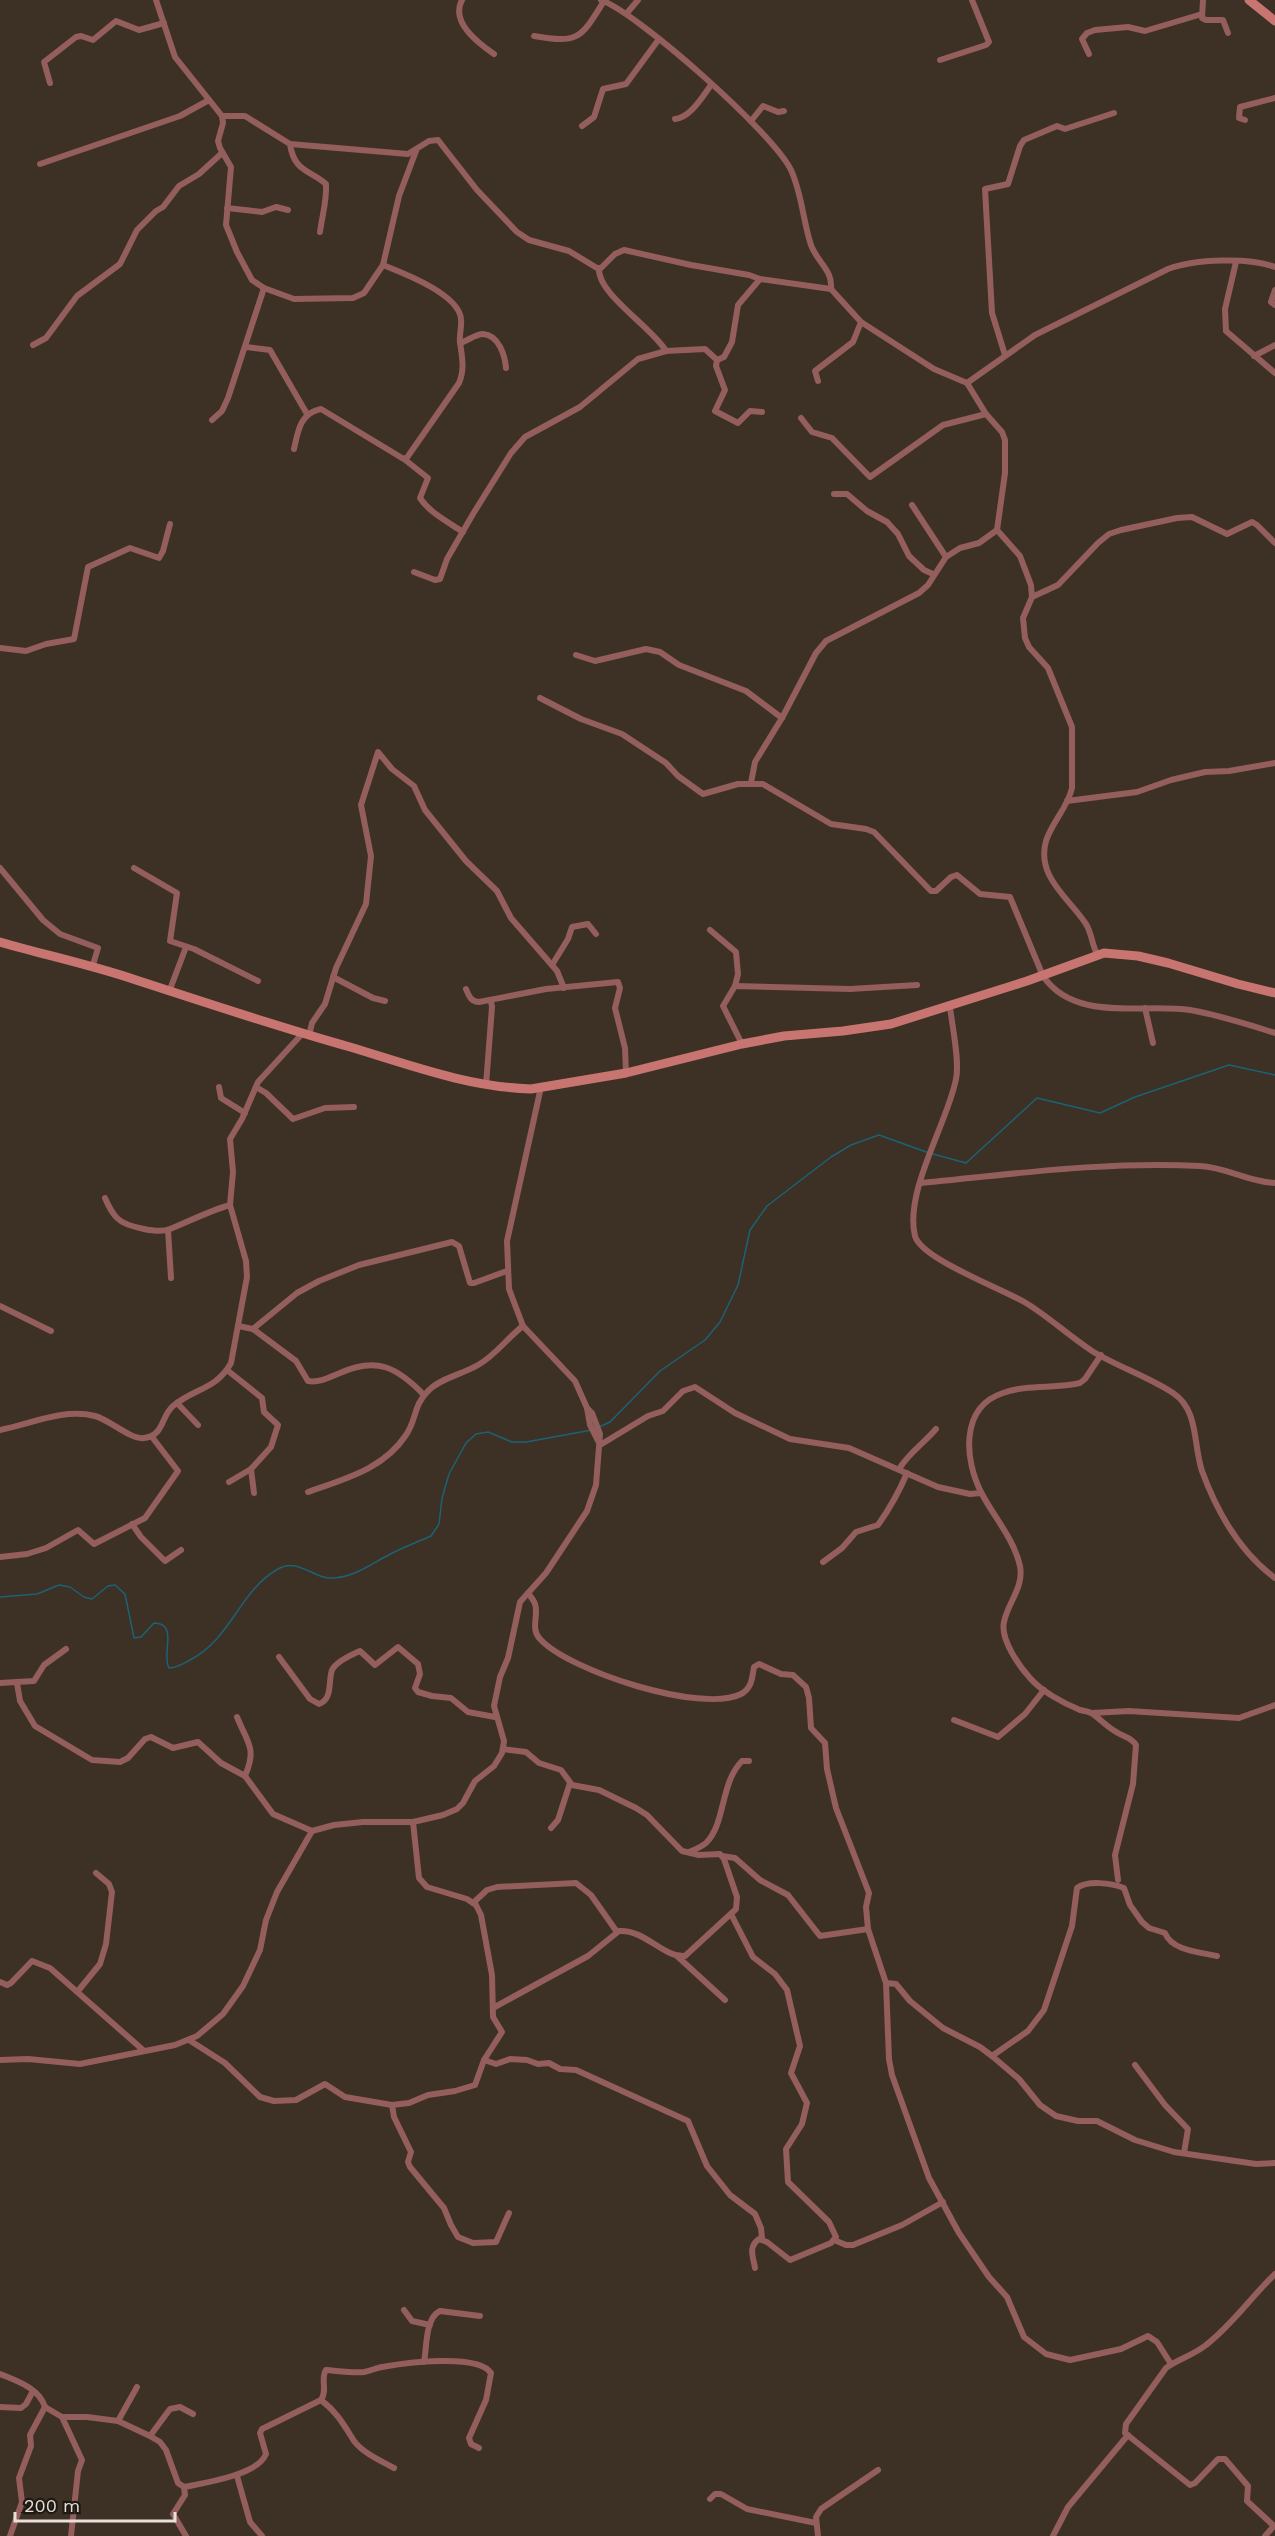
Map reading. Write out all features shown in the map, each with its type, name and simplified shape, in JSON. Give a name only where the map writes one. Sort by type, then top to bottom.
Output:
[{"type":"street","points":[[156,0],[175,57],[222,116],[223,123],[218,141],[231,167],[227,230],[252,280],[264,288],[294,299],[361,296],[383,265],[399,196],[416,151]]},
{"type":"street","points":[[462,0],[459,11],[461,21],[476,41],[494,54]]},
{"type":"street","points":[[627,13],[638,0]]},
{"type":"street","points":[[940,60],[989,42],[972,0]]},
{"type":"street","points":[[1203,0],[1204,20],[1224,21],[1228,33]]},
{"type":"street","points":[[1249,0],[1275,21]]},
{"type":"street","points":[[534,36],[553,39],[576,38],[586,30],[603,1],[627,13],[658,39],[751,121],[790,168],[798,189],[811,245],[826,267],[832,282],[831,289]]},
{"type":"street","points":[[1089,54],[1082,39],[1090,32],[1128,27],[1145,31],[1202,14]]},
{"type":"street","points":[[50,82],[44,62],[76,37],[81,36],[93,40],[116,21],[139,30],[164,23]]},
{"type":"street","points":[[582,126],[594,117],[603,89],[625,85],[658,39]]},
{"type":"street","points":[[675,119],[682,117],[695,106],[711,85]]},
{"type":"street","points":[[1245,120],[1239,118],[1240,107],[1275,98]]},
{"type":"street","points":[[40,164],[169,120],[195,110],[210,100]]},
{"type":"street","points":[[751,121],[764,106],[778,112],[784,111]]},
{"type":"street","points":[[1005,355],[992,313],[985,222],[985,188],[1008,184],[1020,146],[1028,137],[1057,126],[1066,128],[1114,113]]},
{"type":"street","points":[[222,116],[245,116],[290,144],[408,154],[429,141],[438,140],[477,190],[517,232],[529,240],[569,251],[599,268]]},
{"type":"street","points":[[290,144],[294,159],[310,176],[326,184],[326,201],[322,210],[320,232]]},
{"type":"street","points":[[33,345],[46,338],[77,296],[120,264],[134,233],[154,212],[163,207],[179,186],[200,174],[222,153]]},
{"type":"street","points":[[227,208],[262,212],[276,207],[288,210]]},
{"type":"street","points":[[599,268],[615,254],[624,250],[760,279],[831,289],[861,322],[934,369],[967,384],[1002,432],[1005,440],[1004,480],[998,530],[1021,559],[1032,597],[1023,618],[1025,638],[1029,647],[1048,668],[1072,728],[1072,788],[1067,801],[1050,828],[1045,844],[1046,868],[1055,887],[1091,933],[1097,954]]},
{"type":"street","points":[[967,384],[1043,330],[1168,269],[1192,262],[1251,260],[1275,267]]},
{"type":"street","points":[[1236,262],[1225,309],[1225,326],[1228,333],[1275,373]]},
{"type":"street","points":[[383,265],[428,285],[453,304],[461,319],[460,343],[463,369],[459,383],[404,459]]},
{"type":"street","points":[[599,268],[599,278],[607,290],[657,339],[666,351]]},
{"type":"street","points":[[717,360],[724,357],[730,350],[738,305],[760,279]]},
{"type":"street","points":[[213,420],[225,406],[264,288]]},
{"type":"street","points":[[1275,290],[1271,302],[1275,305]]},
{"type":"street","points":[[818,381],[815,371],[853,342],[861,322]]},
{"type":"street","points":[[460,343],[481,335],[489,336],[504,352],[506,368]]},
{"type":"street","points":[[1254,356],[1275,345]]},
{"type":"street","points":[[246,347],[270,350],[307,414]]},
{"type":"street","points":[[414,572],[435,580],[440,579],[447,559],[462,532],[511,453],[525,437],[580,407],[631,363],[666,351],[705,349],[717,360]]},
{"type":"street","points":[[717,360],[716,366],[725,390],[715,411],[738,423],[750,411],[762,412]]},
{"type":"street","points":[[294,449],[299,427],[307,414],[323,410],[404,459],[428,478],[421,500],[462,532]]},
{"type":"street","points":[[801,418],[812,432],[832,438],[867,475],[872,477],[944,424],[987,414]]},
{"type":"street","points":[[834,494],[847,494],[867,511],[887,522],[898,534],[909,556],[924,570],[933,574]]},
{"type":"street","points":[[912,505],[946,557]]},
{"type":"street","points":[[1032,597],[1058,585],[1098,543],[1111,533],[1121,530],[1177,518],[1192,518],[1227,534],[1249,522],[1257,525],[1275,543]]},
{"type":"street","points":[[0,648],[26,651],[46,644],[74,639],[88,567],[130,548],[159,558],[170,524]]},
{"type":"street","points":[[751,783],[755,762],[782,718],[816,653],[826,641],[919,593],[928,585],[946,557],[960,548],[979,543],[998,530]]},
{"type":"street","points":[[576,655],[595,662],[646,649],[660,652],[679,665],[746,691],[782,718]]},
{"type":"street","points":[[540,698],[581,719],[622,734],[666,763],[703,794],[738,784],[763,784],[834,825],[870,830],[931,891],[936,891],[951,877],[957,875],[980,894],[1010,897],[1043,976],[1060,992],[1092,1007],[1170,1008],[1206,1013],[1275,1033]]},
{"type":"street","points":[[0,1430],[52,1417],[82,1415],[109,1421],[141,1439],[152,1437],[164,1423],[170,1408],[211,1386],[231,1363],[247,1273],[246,1260],[230,1205],[232,1172],[230,1139],[263,1076],[305,1035],[325,1004],[333,977],[366,904],[371,856],[362,806],[378,752],[392,769],[414,786],[425,810],[466,861],[497,891],[515,922],[552,965],[564,988]]},
{"type":"street","points":[[1067,801],[1137,792],[1171,780],[1205,772],[1275,764]]},
{"type":"street","points":[[0,868],[37,913],[60,934],[98,948],[92,968]]},
{"type":"street","points":[[134,868],[177,893],[169,939],[258,981]]},
{"type":"street","points":[[552,965],[568,939],[572,927],[588,924],[596,934]]},
{"type":"street","points":[[710,930],[736,952],[738,974],[735,986],[723,1006],[742,1044]]},
{"type":"street","points":[[0,942],[436,1074],[486,1085],[519,1089],[626,1073],[784,1036],[891,1024],[1043,976],[1097,954],[1149,958],[1275,993]]},
{"type":"street","points":[[170,992],[186,947]]},
{"type":"street","points":[[333,977],[373,998],[385,1001]]},
{"type":"street","points":[[466,989],[474,1002],[564,988],[619,983],[615,1008],[625,1048],[626,1073]]},
{"type":"street","points":[[735,986],[849,989],[917,985]]},
{"type":"street","points":[[486,1085],[491,1001]]},
{"type":"street","points":[[950,1007],[957,1079],[924,1170],[914,1226],[917,1242],[932,1255],[1024,1302],[1101,1355],[1156,1382],[1185,1402],[1193,1423],[1199,1461],[1219,1508],[1239,1543],[1275,1578]]},
{"type":"street","points":[[1145,1008],[1153,1043]]},
{"type":"street","points":[[219,1087],[221,1098],[245,1113]]},
{"type":"street","points":[[256,1087],[266,1093],[293,1119],[325,1108],[354,1107]]},
{"type":"street","points":[[17,1683],[20,1701],[34,1726],[92,1760],[120,1762],[128,1758],[145,1739],[151,1737],[173,1748],[198,1742],[221,1763],[245,1776],[273,1814],[312,1831],[334,1825],[363,1822],[413,1822],[443,1815],[457,1809],[463,1803],[475,1781],[494,1766],[503,1749],[502,1729],[495,1716],[494,1706],[500,1677],[508,1658],[520,1602],[546,1573],[587,1511],[596,1485],[599,1443],[587,1408],[575,1381],[523,1326],[509,1289],[507,1271],[510,1226],[542,1087]]},
{"type":"street","points":[[921,1183],[1075,1167],[1158,1164],[1214,1168],[1248,1180],[1275,1183]]},
{"type":"street","points":[[105,1198],[117,1219],[126,1224],[138,1228],[168,1230],[189,1219],[230,1205]]},
{"type":"street","points":[[168,1230],[171,1278]]},
{"type":"street","points":[[253,1329],[297,1293],[319,1281],[359,1265],[452,1242],[459,1246],[470,1282],[474,1283],[507,1271]]},
{"type":"street","points":[[0,1306],[51,1331]]},
{"type":"street","points":[[238,1326],[253,1329],[296,1361],[308,1381],[324,1380],[346,1370],[369,1364],[405,1375],[424,1395]]},
{"type":"street","points":[[308,1492],[342,1481],[377,1464],[405,1437],[412,1424],[416,1407],[424,1395],[436,1384],[481,1363],[523,1326]]},
{"type":"street","points":[[1101,1355],[1082,1382],[1010,1390],[990,1399],[976,1412],[970,1428],[972,1465],[981,1493],[1004,1530],[1020,1569],[1018,1590],[1003,1624],[1004,1635],[1022,1668],[1031,1679],[1044,1690],[1079,1710],[1092,1713],[1129,1711],[1239,1718],[1275,1705]]},
{"type":"street","points":[[227,1370],[262,1398],[264,1412],[278,1425],[271,1446],[251,1470],[229,1482]]},
{"type":"street","points":[[599,1443],[648,1416],[663,1411],[683,1391],[695,1387],[735,1413],[790,1439],[849,1448],[938,1487],[970,1494],[981,1493]]},
{"type":"street","points":[[177,1403],[198,1425]]},
{"type":"street","points":[[899,1469],[909,1454],[920,1447],[936,1430]]},
{"type":"street","points":[[0,1557],[27,1554],[46,1548],[78,1530],[94,1544],[145,1518],[177,1473],[175,1464],[152,1437]]},
{"type":"street","points":[[251,1470],[254,1493]]},
{"type":"street","points":[[823,1562],[842,1548],[856,1532],[878,1525],[885,1512],[893,1504],[907,1473]]},
{"type":"street","points":[[132,1524],[141,1537],[165,1561],[181,1551]]},
{"type":"street","points":[[528,1593],[536,1607],[536,1631],[541,1641],[575,1664],[624,1682],[709,1700],[741,1694],[752,1682],[754,1667],[759,1664],[802,1681],[809,1692],[811,1728],[825,1743],[827,1769],[836,1808],[869,1893],[866,1907],[868,1929],[886,1983],[889,2059],[892,2075],[928,2175],[959,2233],[989,2277],[1007,2297],[1020,2332],[1046,2354],[1070,2360],[1121,2349],[1148,2336],[1157,2342],[1171,2364]]},
{"type":"street","points":[[279,1657],[310,1698],[319,1704],[326,1700],[332,1682],[332,1670],[336,1665],[358,1651],[375,1665],[398,1647],[418,1664],[420,1672],[415,1690],[432,1696],[451,1698],[468,1712],[495,1716]]},
{"type":"street","points":[[0,1683],[34,1681],[44,1665],[66,1649]]},
{"type":"street","points":[[954,1720],[998,1737],[1025,1714],[1044,1690]]},
{"type":"street","points":[[1092,1713],[1136,1745],[1134,1784],[1115,1855],[1118,1880]]},
{"type":"street","points":[[237,1717],[252,1752],[252,1760],[245,1776]]},
{"type":"street","points":[[503,1749],[526,1752],[539,1763],[561,1770],[570,1783],[576,1787],[599,1790],[636,1808],[682,1851],[699,1855],[717,1853],[735,1858],[760,1880],[788,1895],[820,1936],[868,1929]]},
{"type":"street","points":[[688,1852],[707,1842],[717,1820],[724,1793],[735,1770],[742,1761],[749,1761]]},
{"type":"street","points":[[551,1828],[558,1820],[570,1783]]},
{"type":"street","points":[[189,2040],[225,2063],[260,2097],[274,2101],[296,2100],[326,2085],[345,2097],[392,2105],[409,2103],[428,2095],[472,2087],[476,2084],[484,2060],[502,2032],[493,2017],[492,1975],[483,1922],[473,1903],[463,1897],[443,1893],[422,1883],[417,1873],[413,1822]]},
{"type":"street","points":[[0,2060],[28,2059],[80,2064],[175,2045],[189,2040],[215,2022],[230,2006],[243,1986],[260,1950],[266,1920],[277,1892],[312,1831]]},
{"type":"street","points":[[677,1956],[688,1954],[736,1909],[737,1897],[722,1856]]},
{"type":"street","points":[[78,1991],[100,1964],[106,1944],[112,1892],[109,1884],[96,1873]]},
{"type":"street","points":[[473,1903],[487,1890],[497,1887],[573,1882],[579,1884],[591,1895],[617,1932]]},
{"type":"street","points":[[992,2056],[1028,2031],[1044,2010],[1072,1926],[1077,1888],[1080,1886],[1100,1884],[1124,1888],[1138,1918],[1149,1928],[1166,1933],[1168,1939],[1176,1946],[1217,1956]]},
{"type":"street","points":[[484,2060],[496,2064],[510,2059],[527,2060],[538,2064],[549,2063],[560,2069],[576,2070],[688,2121],[707,2166],[730,2195],[755,2214],[761,2228],[762,2238],[790,2260],[831,2243],[835,2233],[829,2222],[791,2187],[787,2178],[789,2163],[786,2149],[802,2124],[807,2103],[791,2073],[800,2046],[787,1990],[775,1974],[753,1957],[731,1914]]},
{"type":"street","points":[[493,2008],[588,1956],[617,1932],[630,1932],[649,1939],[677,1956],[725,2000]]},
{"type":"street","points":[[0,1982],[11,1983],[32,1961],[57,1972],[143,2050]]},
{"type":"street","points":[[886,1983],[898,1985],[910,2001],[943,2028],[980,2047],[992,2056],[1019,2079],[1040,2105],[1056,2116],[1078,2121],[1097,2121],[1135,2140],[1184,2153],[1256,2164],[1275,2163]]},
{"type":"street","points":[[1135,2065],[1165,2105],[1188,2129],[1184,2153]]},
{"type":"street","points":[[392,2105],[394,2117],[411,2152],[408,2162],[410,2167],[444,2208],[458,2237],[473,2243],[496,2242],[509,2213]]},
{"type":"street","points":[[834,2240],[849,2246],[856,2244],[902,2225],[943,2202]]},
{"type":"street","points":[[755,2268],[751,2250],[754,2242],[762,2238]]},
{"type":"street","points":[[1265,2536],[1274,2526],[1246,2500],[1248,2486],[1226,2459],[1218,2459],[1196,2483],[1190,2485],[1128,2435],[1125,2430],[1126,2424],[1171,2364],[1189,2358],[1207,2345],[1275,2274]]},
{"type":"street","points":[[404,2310],[412,2321],[430,2325]]},
{"type":"street","points":[[424,2362],[432,2318],[440,2311],[480,2316]]},
{"type":"street","points":[[184,2487],[237,2476],[266,2457],[260,2433],[262,2429],[321,2400],[326,2392],[324,2376],[326,2370],[366,2372],[380,2367],[424,2362],[467,2363],[490,2370],[491,2378],[486,2400],[470,2438],[471,2444],[479,2448]]},
{"type":"street","points":[[0,2374],[28,2386],[43,2401],[45,2407],[62,2417],[118,2421],[160,2442],[166,2450],[178,2482],[184,2487],[185,2494],[173,2514],[186,2536]]},
{"type":"street","points":[[118,2421],[137,2387]]},
{"type":"street","points":[[0,2407],[21,2408],[33,2391]]},
{"type":"street","points":[[321,2400],[335,2410],[359,2445],[394,2468]]},
{"type":"street","points":[[10,2536],[22,2502],[19,2478],[31,2446],[30,2435],[45,2407]]},
{"type":"street","points":[[150,2436],[170,2409],[180,2408],[193,2414]]},
{"type":"street","points":[[62,2417],[82,2460],[78,2471],[71,2536]]},
{"type":"street","points":[[1053,2536],[1068,2507],[1128,2435]]},
{"type":"street","points":[[818,2536],[816,2517],[821,2509],[878,2470]]},
{"type":"street","points":[[237,2476],[250,2522],[262,2536]]},
{"type":"street","points":[[710,2499],[715,2494],[721,2494],[747,2509],[816,2523]]},
{"type":"waterway","points":[[933,1154],[966,1163],[1037,1098],[1100,1113],[1135,1097],[1229,1065],[1275,1075]]},
{"type":"waterway","points":[[599,1427],[610,1422],[660,1371],[705,1340],[720,1322],[738,1285],[750,1230],[767,1206],[831,1157],[851,1145],[879,1135],[929,1153]]},
{"type":"waterway","points":[[0,1597],[37,1594],[59,1585],[70,1587],[84,1597],[92,1599],[108,1586],[115,1585],[125,1594],[134,1638],[141,1637],[154,1623],[161,1624],[166,1628],[168,1634],[167,1662],[169,1668],[175,1667],[204,1651],[216,1640],[254,1589],[278,1569],[293,1566],[327,1578],[348,1576],[431,1536],[439,1524],[442,1498],[449,1474],[466,1443],[476,1434],[488,1432],[512,1442],[526,1442],[592,1430]]}]
